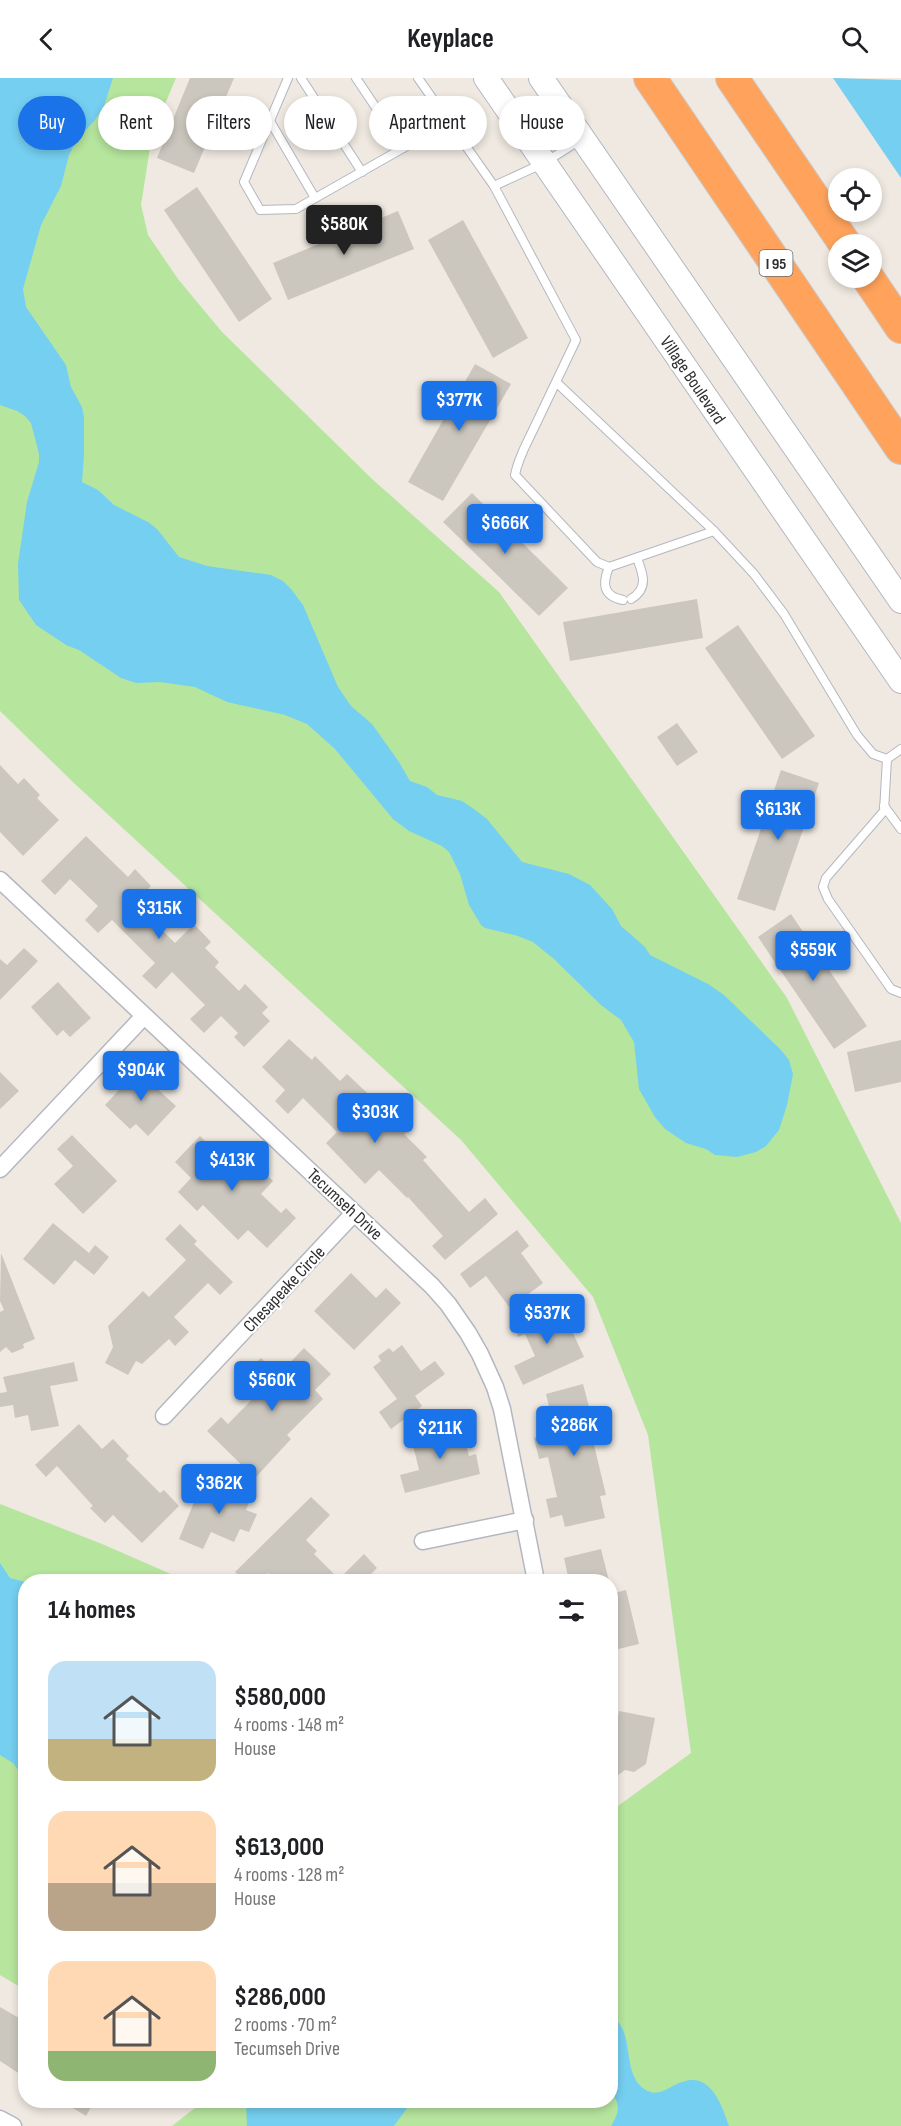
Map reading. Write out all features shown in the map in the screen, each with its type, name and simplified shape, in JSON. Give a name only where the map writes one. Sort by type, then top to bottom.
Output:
[{"type":"highway","name":"I 95","points":[[650,78],[901,448]]},
{"type":"highway","points":[[732,78],[838,234]]},
{"type":"highway","points":[[875,288],[901,327]]},
{"type":"street","name":"Village Boulevard","points":[[486,78],[901,681]]},
{"type":"street","points":[[541,78],[553,96]]},
{"type":"street","points":[[585,142],[901,601]]},
{"type":"street","name":"Tecumseh Drive","points":[[0,880],[432,1286],[454,1314],[480,1354],[502,1409],[535,1574]]},
{"type":"street","points":[[0,1168],[144,1016]]},
{"type":"street","name":"Chesapeake Circle","points":[[164,1416],[354,1213]]},
{"type":"street","points":[[423,1541],[525,1520]]},
{"type":"street","points":[[0,2119],[13,2126]]},
{"type":"lane","points":[[272,116],[288,78]]},
{"type":"lane","points":[[301,78],[362,172]]},
{"type":"lane","points":[[356,78],[369,97]]},
{"type":"lane","points":[[418,78],[431,96]]},
{"type":"lane","points":[[272,124],[315,198]]},
{"type":"lane","points":[[258,150],[244,182],[260,210],[296,209],[400,150]]},
{"type":"lane","points":[[469,150],[494,186],[576,340],[517,464],[515,475],[597,562],[609,567],[714,531]]},
{"type":"lane","points":[[494,186],[544,163],[564,150]]},
{"type":"lane","points":[[556,382],[714,531],[754,573],[784,614],[857,735],[873,754],[887,759]]},
{"type":"lane","points":[[609,567],[604,580],[605,588],[615,598],[627,599],[636,595],[642,587],[644,578],[637,558]]},
{"type":"lane","points":[[887,759],[901,749]]},
{"type":"lane","points":[[887,759],[884,811],[826,878],[823,887],[828,899],[891,990],[901,993]]},
{"type":"lane","points":[[884,805],[901,829]]},
{"type":"green space","points":[[0,78],[176,78],[168,96],[98,96],[98,150],[150,150],[141,205],[148,235],[178,279],[222,332],[371,478],[499,592],[787,998],[901,1223],[901,2126],[172,2126],[195,2108],[618,2108],[618,1806],[691,1753],[648,1435],[593,1297],[461,1140],[75,784],[0,711]]},
{"type":"green space","points":[[0,1504],[171,1574],[18,1574],[18,1986],[0,1975]]},
{"type":"water","points":[[0,78],[113,78],[107,96],[98,96],[98,115],[86,130],[86,96],[18,96],[18,150],[72,150],[61,186],[41,225],[23,289],[26,307],[66,365],[71,387],[82,407],[84,455],[82,482],[98,490],[114,505],[148,522],[157,529],[179,557],[207,566],[271,575],[283,581],[303,605],[338,687],[351,706],[372,724],[410,781],[427,787],[437,795],[462,801],[471,807],[487,819],[522,862],[569,874],[590,885],[612,909],[621,926],[645,947],[650,955],[708,984],[724,995],[781,1050],[789,1060],[793,1074],[779,1130],[766,1146],[756,1152],[737,1157],[715,1155],[706,1149],[686,1143],[665,1129],[655,1117],[639,1089],[634,1042],[621,1020],[601,1005],[554,959],[533,942],[481,925],[469,905],[460,874],[449,852],[442,846],[409,831],[393,819],[335,749],[307,724],[285,715],[227,702],[195,687],[160,682],[136,683],[121,678],[36,625],[19,600],[18,564],[27,502],[39,462],[39,454],[31,423],[17,411],[0,405]]},
{"type":"water","points":[[833,78],[901,80],[901,178]]},
{"type":"water","points":[[0,1563],[10,1578],[18,1580],[18,1770],[13,1763],[0,1755]]},
{"type":"water","points":[[618,2022],[623,2030],[632,2070],[638,2084],[655,2093],[682,2082],[701,2081],[714,2092],[719,2100],[729,2126],[611,2126],[618,2108]]},
{"type":"water","points":[[246,2108],[407,2108],[394,2126],[247,2126]]},
{"type":"building","points":[[190,78],[234,78],[226,96],[186,96],[186,150],[204,150],[194,173],[157,158],[160,150],[174,150],[174,117]]},
{"type":"building","points":[[197,187],[272,299],[239,322],[164,210]]},
{"type":"building","points":[[398,211],[414,249],[288,300],[273,263]]},
{"type":"building","points":[[463,220],[528,338],[493,358],[428,240]]},
{"type":"building","points":[[475,364],[511,384],[443,501],[408,482]]},
{"type":"building","points":[[472,493],[568,588],[539,616],[443,522]]},
{"type":"building","points":[[697,599],[703,638],[570,661],[563,622]]},
{"type":"building","points":[[738,625],[815,736],[782,759],[705,648]]},
{"type":"building","points":[[677,723],[698,752],[677,766],[657,737]]},
{"type":"building","points":[[0,765],[18,784],[24,778],[40,795],[37,798],[59,820],[23,856],[0,832]]},
{"type":"building","points":[[781,770],[819,783],[775,911],[737,899]]},
{"type":"building","points":[[86,836],[128,877],[135,869],[151,886],[143,894],[148,899],[140,908],[175,943],[194,924],[211,942],[205,948],[219,962],[215,967],[239,991],[245,984],[268,1007],[262,1013],[270,1021],[244,1047],[234,1037],[238,1033],[221,1016],[204,1033],[190,1019],[205,1005],[172,972],[156,989],[142,976],[155,963],[112,920],[98,933],[85,920],[98,906],[70,879],[55,895],[41,881]]},
{"type":"building","points":[[791,914],[867,1026],[834,1049],[758,937]]},
{"type":"building","points":[[24,948],[38,961],[0,1000],[0,959],[7,965]]},
{"type":"building","points":[[58,982],[91,1018],[70,1037],[63,1030],[57,1036],[31,1007]]},
{"type":"building","points":[[289,1039],[312,1060],[315,1056],[340,1081],[347,1074],[398,1122],[407,1132],[404,1134],[427,1157],[423,1160],[469,1212],[485,1198],[498,1214],[445,1260],[432,1246],[443,1236],[408,1197],[379,1170],[365,1184],[326,1143],[337,1132],[303,1098],[288,1114],[275,1101],[285,1090],[262,1067]]},
{"type":"building","points":[[901,1040],[901,1082],[855,1092],[847,1052]]},
{"type":"building","points":[[144,1063],[159,1077],[152,1084],[176,1106],[148,1136],[136,1124],[130,1129],[105,1105]]},
{"type":"building","points":[[0,1072],[19,1091],[0,1109]]},
{"type":"building","points":[[72,1135],[117,1181],[83,1214],[54,1184],[73,1166],[57,1149]]},
{"type":"building","points":[[200,1136],[223,1159],[236,1145],[273,1181],[261,1194],[281,1213],[286,1208],[296,1218],[267,1248],[248,1230],[238,1240],[203,1205],[197,1211],[178,1192],[191,1178],[175,1162]]},
{"type":"building","points":[[53,1223],[89,1253],[95,1245],[109,1257],[94,1275],[75,1260],[54,1285],[23,1259]]},
{"type":"building","points":[[180,1224],[197,1241],[194,1244],[233,1282],[220,1295],[208,1283],[174,1317],[189,1332],[175,1346],[169,1339],[142,1364],[136,1361],[128,1375],[105,1363],[113,1347],[108,1326],[143,1291],[149,1297],[186,1260],[165,1239]]},
{"type":"building","points":[[517,1230],[529,1246],[521,1253],[543,1283],[510,1308],[486,1276],[470,1288],[460,1274]]},
{"type":"building","points":[[1,1253],[35,1339],[23,1344],[24,1348],[12,1353],[6,1347],[0,1352],[0,1312],[4,1310],[0,1301]]},
{"type":"building","points":[[351,1273],[376,1298],[386,1288],[401,1303],[354,1350],[314,1311]]},
{"type":"building","points":[[560,1305],[584,1357],[523,1385],[514,1366],[535,1356],[525,1334],[518,1337],[515,1325]]},
{"type":"building","points":[[402,1345],[421,1371],[435,1361],[445,1374],[415,1396],[422,1406],[391,1429],[379,1412],[397,1399],[373,1367],[381,1361],[378,1356],[389,1348],[393,1352]]},
{"type":"building","points":[[304,1348],[331,1374],[315,1390],[323,1399],[287,1435],[291,1439],[255,1478],[207,1431],[221,1417],[228,1424],[263,1388],[247,1372],[261,1358],[278,1375]]},
{"type":"building","points":[[74,1362],[78,1381],[50,1386],[59,1426],[31,1431],[28,1415],[15,1418],[13,1405],[0,1407],[0,1393],[7,1392],[3,1377]]},
{"type":"building","points":[[583,1384],[592,1418],[603,1415],[610,1440],[594,1445],[606,1495],[600,1496],[605,1518],[565,1527],[562,1515],[550,1518],[546,1499],[557,1497],[548,1457],[539,1459],[534,1438],[555,1432],[546,1394]]},
{"type":"building","points":[[79,1424],[102,1449],[113,1439],[129,1456],[126,1459],[160,1493],[164,1490],[179,1506],[142,1543],[113,1515],[105,1523],[90,1508],[93,1506],[57,1466],[46,1477],[35,1465]]},
{"type":"building","points":[[461,1425],[469,1456],[476,1454],[480,1474],[405,1493],[400,1475],[419,1470],[411,1437]]},
{"type":"building","points":[[223,1479],[253,1491],[246,1510],[257,1514],[249,1532],[240,1529],[234,1542],[211,1532],[203,1549],[179,1539],[197,1495],[213,1502]]},
{"type":"building","points":[[311,1497],[330,1515],[306,1540],[317,1551],[314,1554],[334,1574],[237,1574],[235,1572]]},
{"type":"building","points":[[601,1549],[607,1574],[567,1574],[564,1558]]},
{"type":"building","points":[[364,1554],[377,1568],[371,1574],[344,1574]]},
{"type":"building","points":[[626,1590],[639,1644],[618,1649],[618,1592]]},
{"type":"building","points":[[619,1711],[655,1718],[646,1764],[634,1772],[625,1770],[618,1775]]},
{"type":"building","points":[[0,2007],[18,2017],[18,2073],[0,2061]]},
{"type":"building","points":[[73,2108],[90,2108],[86,2116]]}]
